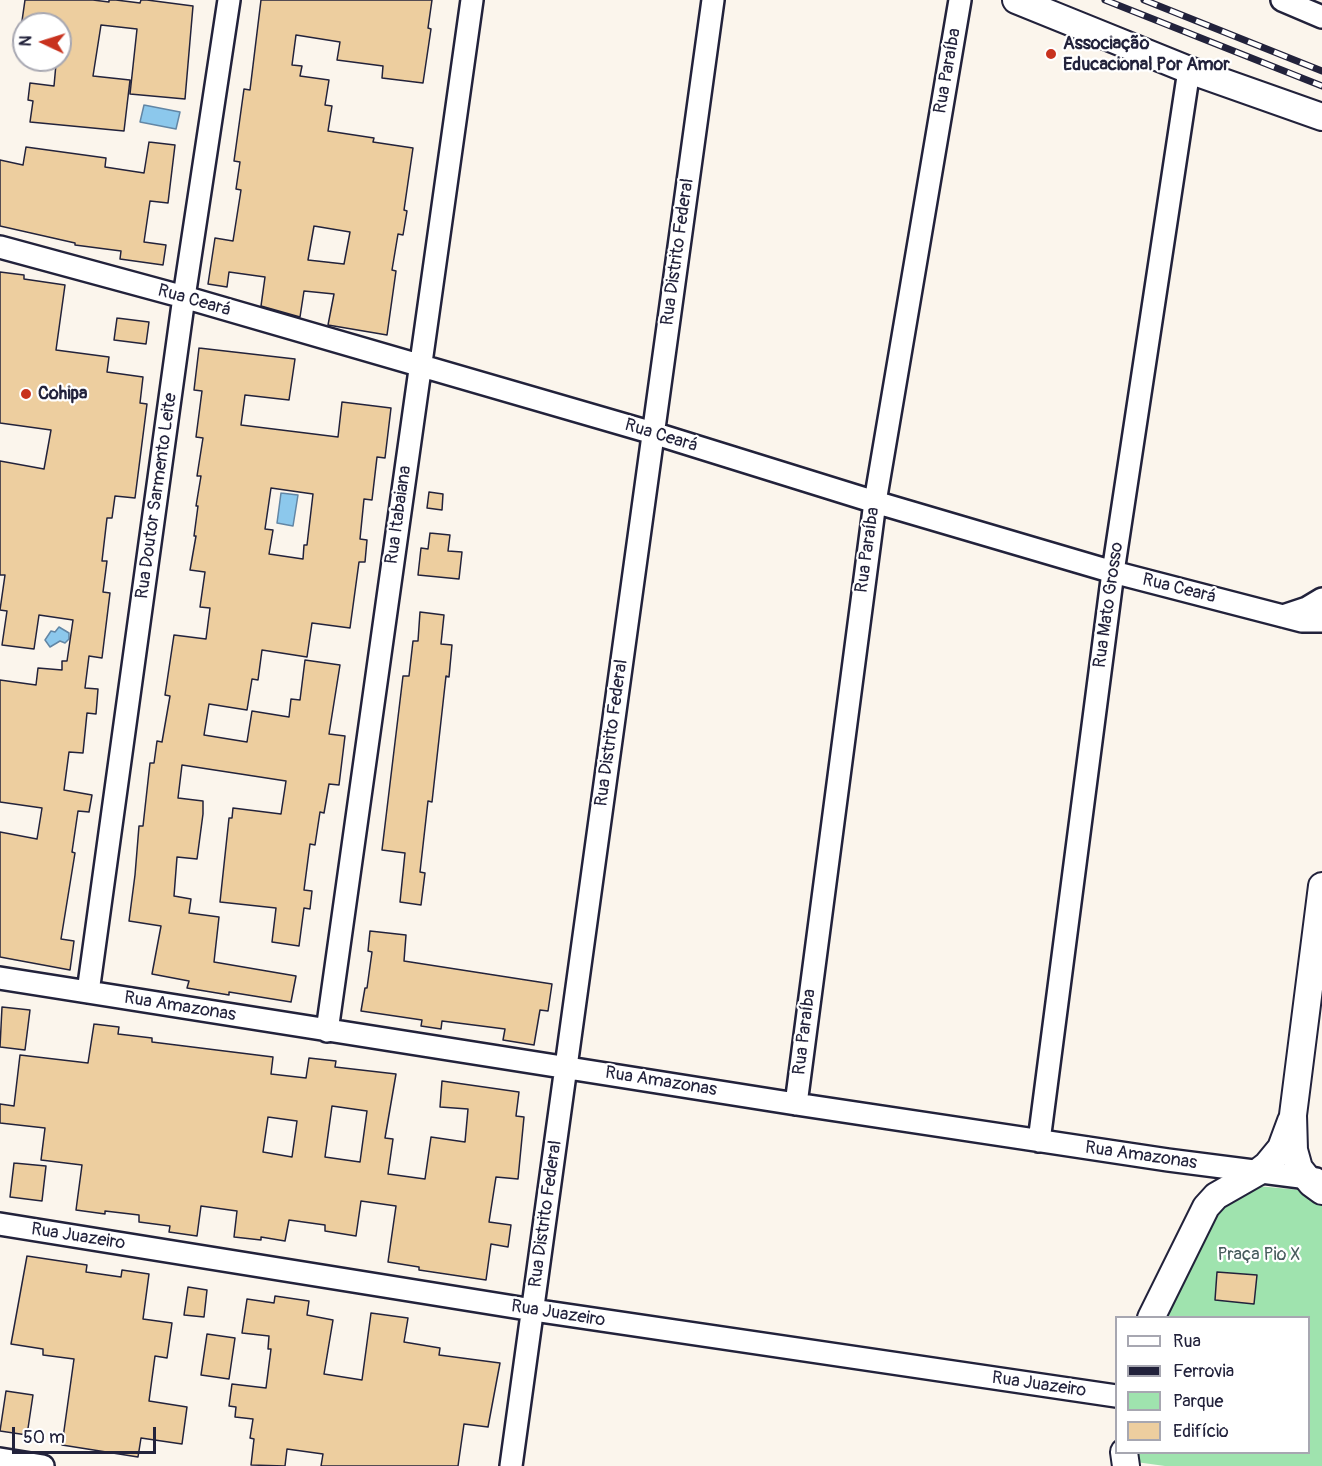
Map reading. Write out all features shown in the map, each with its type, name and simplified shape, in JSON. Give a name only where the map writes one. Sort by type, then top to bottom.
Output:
[{"type":"main road","points":[[1016,0],[1189,70],[1322,117]]},
{"type":"main road","points":[[1317,1183],[1299,1168],[1296,1159],[1293,1115],[1322,886]]},
{"type":"main road","points":[[1152,1316],[1206,1207],[1222,1192],[1258,1172],[1281,1148],[1293,1115]]},
{"type":"street","name":"Rua Doutor Sarmento Leite","points":[[88,992],[184,297],[230,0]]},
{"type":"street","name":"Rua Itabaiana","points":[[327,1031],[472,0]]},
{"type":"street","name":"Rua Distrito Federal","points":[[511,1466],[713,0]]},
{"type":"street","name":"Rua Paraíba","points":[[796,1104],[875,502],[960,0]]},
{"type":"street","points":[[1282,0],[1322,17]]},
{"type":"street","name":"Rua Mato Grosso","points":[[1039,1141],[1113,572],[1189,70]]},
{"type":"street","name":"Rua Ceará","points":[[0,247],[184,297],[653,433],[875,502],[1113,572],[1302,621],[1322,621]]},
{"type":"street","points":[[1283,616],[1307,608],[1322,599]]},
{"type":"street","name":"Rua Amazonas","points":[[0,978],[327,1031],[566,1066],[1039,1141],[1258,1172],[1317,1183]]},
{"type":"street","name":"Rua Juazeiro","points":[[0,1224],[533,1310],[1115,1396]]},
{"type":"street","points":[[0,1459],[43,1466]]},
{"type":"green space","name":"Praça Pio X","points":[[1247,1185],[1300,1190],[1322,1205],[1322,1466],[1165,1466],[1136,1462],[1134,1454],[1310,1454],[1310,1316],[1160,1316],[1210,1213]]},
{"type":"water","points":[[144,105],[180,112],[176,129],[140,122]]},
{"type":"water","points":[[281,493],[298,495],[293,526],[277,523]]},
{"type":"water","points":[[59,627],[69,633],[69,639],[65,643],[60,641],[50,647],[45,640],[51,631],[55,632]]},
{"type":"building","points":[[25,0],[109,2],[109,0],[116,0],[140,3],[141,0],[147,0],[193,6],[185,99],[130,94],[137,29],[101,25],[93,76],[130,80],[124,131],[30,122],[33,101],[28,100],[30,83],[54,86],[55,72],[72,72],[72,12],[23,12]]},
{"type":"building","points":[[261,0],[432,0],[428,28],[431,29],[423,83],[382,78],[383,66],[337,60],[340,42],[296,35],[292,65],[302,66],[300,76],[329,80],[325,105],[332,106],[328,131],[374,138],[373,142],[413,148],[404,210],[407,211],[403,235],[398,234],[392,270],[396,271],[387,335],[328,325],[334,294],[304,291],[300,317],[261,306],[265,277],[229,272],[227,287],[208,284],[215,238],[233,241],[241,190],[236,189],[240,162],[234,161],[244,89],[250,90]],"holes":[[[314,226],[350,232],[344,264],[308,260]]]},
{"type":"building","points":[[149,142],[175,145],[168,203],[150,201],[144,242],[166,245],[163,265],[120,259],[121,251],[75,245],[75,243],[0,226],[0,160],[23,165],[26,147],[106,158],[105,167],[144,173]]},
{"type":"building","points":[[0,272],[24,275],[24,279],[65,285],[56,350],[109,357],[107,372],[143,377],[140,403],[147,404],[135,498],[115,496],[112,518],[107,518],[102,561],[107,561],[103,592],[110,593],[102,658],[89,656],[85,688],[98,689],[96,714],[87,713],[83,753],[69,752],[64,790],[92,795],[89,812],[78,811],[72,852],[75,853],[61,939],[74,941],[70,970],[0,957],[0,832],[37,839],[42,808],[0,802],[0,680],[36,685],[38,668],[62,670],[62,661],[67,661],[73,620],[39,615],[34,649],[2,645],[7,611],[0,610],[5,575],[0,575],[0,461],[44,469],[51,430],[0,423]]},
{"type":"building","points":[[117,318],[149,322],[146,344],[114,340]]},
{"type":"building","points":[[199,348],[295,359],[289,400],[245,395],[241,425],[338,437],[342,402],[391,408],[385,458],[377,457],[372,500],[364,499],[360,539],[367,540],[365,562],[359,562],[350,628],[312,623],[307,657],[262,650],[258,680],[252,679],[247,710],[209,704],[204,735],[247,742],[252,711],[289,717],[291,699],[300,700],[305,660],[340,665],[329,734],[345,736],[339,785],[329,784],[324,813],[320,812],[315,845],[310,844],[304,890],[312,891],[310,909],[304,908],[299,946],[272,942],[276,908],[220,902],[229,818],[232,818],[233,808],[281,814],[286,781],[182,765],[178,798],[203,801],[203,814],[197,859],[177,857],[174,896],[191,899],[189,913],[219,917],[214,962],[296,976],[291,1002],[187,988],[189,981],[152,974],[161,926],[129,921],[139,826],[143,826],[150,763],[154,763],[157,741],[162,742],[170,696],[165,695],[174,635],[206,639],[210,608],[200,607],[205,572],[190,570],[196,536],[194,536],[198,506],[196,506],[201,476],[197,476],[203,438],[196,437],[202,391],[194,390]],"holes":[[[271,488],[313,494],[307,545],[304,545],[303,559],[269,554],[273,530],[265,529]]]},
{"type":"building","points":[[429,492],[443,494],[442,510],[427,508]]},
{"type":"building","points":[[430,533],[450,535],[448,551],[462,552],[459,579],[418,575],[421,548],[428,549]]},
{"type":"building","points":[[420,612],[444,615],[441,644],[452,645],[449,677],[446,676],[432,802],[428,801],[420,872],[425,873],[421,905],[400,902],[405,853],[382,850],[403,676],[409,676],[413,641],[418,641]]},
{"type":"building","points":[[370,931],[406,935],[404,961],[552,984],[548,1011],[540,1010],[534,1045],[503,1040],[505,1029],[442,1021],[441,1029],[421,1026],[422,1020],[361,1011],[372,952],[368,951]]},
{"type":"building","points":[[2,1007],[30,1010],[25,1050],[0,1047]]},
{"type":"building","points":[[94,1024],[119,1027],[118,1034],[152,1038],[152,1042],[273,1057],[271,1074],[306,1078],[309,1058],[336,1061],[335,1067],[396,1074],[385,1138],[393,1139],[388,1174],[425,1179],[431,1137],[465,1142],[468,1109],[440,1107],[442,1081],[519,1092],[516,1116],[524,1117],[518,1179],[496,1177],[489,1222],[511,1225],[508,1247],[491,1244],[486,1280],[419,1270],[419,1267],[388,1262],[396,1206],[361,1201],[356,1236],[325,1231],[325,1225],[289,1220],[285,1241],[261,1237],[261,1240],[234,1237],[237,1211],[201,1206],[197,1236],[169,1232],[170,1226],[139,1222],[139,1215],[76,1210],[82,1165],[41,1160],[45,1128],[0,1123],[0,1104],[14,1106],[20,1055],[88,1063]],"holes":[[[332,1106],[367,1111],[360,1162],[325,1157]],[[268,1117],[297,1121],[292,1157],[263,1152]]]},
{"type":"building","points":[[14,1163],[46,1166],[42,1201],[10,1197]]},
{"type":"building","points":[[27,1256],[87,1265],[86,1272],[121,1277],[122,1270],[149,1274],[143,1319],[172,1323],[167,1358],[155,1356],[149,1401],[187,1407],[182,1444],[141,1438],[138,1457],[62,1445],[74,1359],[43,1355],[43,1349],[11,1344]]},
{"type":"building","points":[[1217,1272],[1257,1275],[1254,1304],[1215,1300]]},
{"type":"building","points":[[188,1287],[207,1290],[204,1317],[184,1315]]},
{"type":"building","points":[[275,1296],[309,1301],[307,1315],[333,1320],[324,1374],[362,1380],[371,1313],[408,1318],[404,1342],[440,1348],[439,1355],[500,1363],[488,1427],[464,1424],[458,1466],[321,1466],[323,1454],[287,1449],[285,1466],[251,1465],[254,1439],[250,1438],[253,1419],[235,1417],[236,1407],[229,1406],[232,1384],[266,1388],[271,1349],[268,1349],[269,1336],[242,1333],[247,1299],[274,1303]]},
{"type":"building","points":[[207,1334],[235,1338],[229,1379],[201,1375]]},
{"type":"building","points":[[6,1391],[33,1395],[27,1435],[0,1431]]},
{"type":"railway","points":[[1105,0],[1322,86]]},
{"type":"railway","points":[[1144,0],[1322,71]]},
{"type":"place","name":"Associação Educacional Por Amor","points":[[1051,54]]},
{"type":"place","name":"Cohipa","points":[[26,394]]}]
